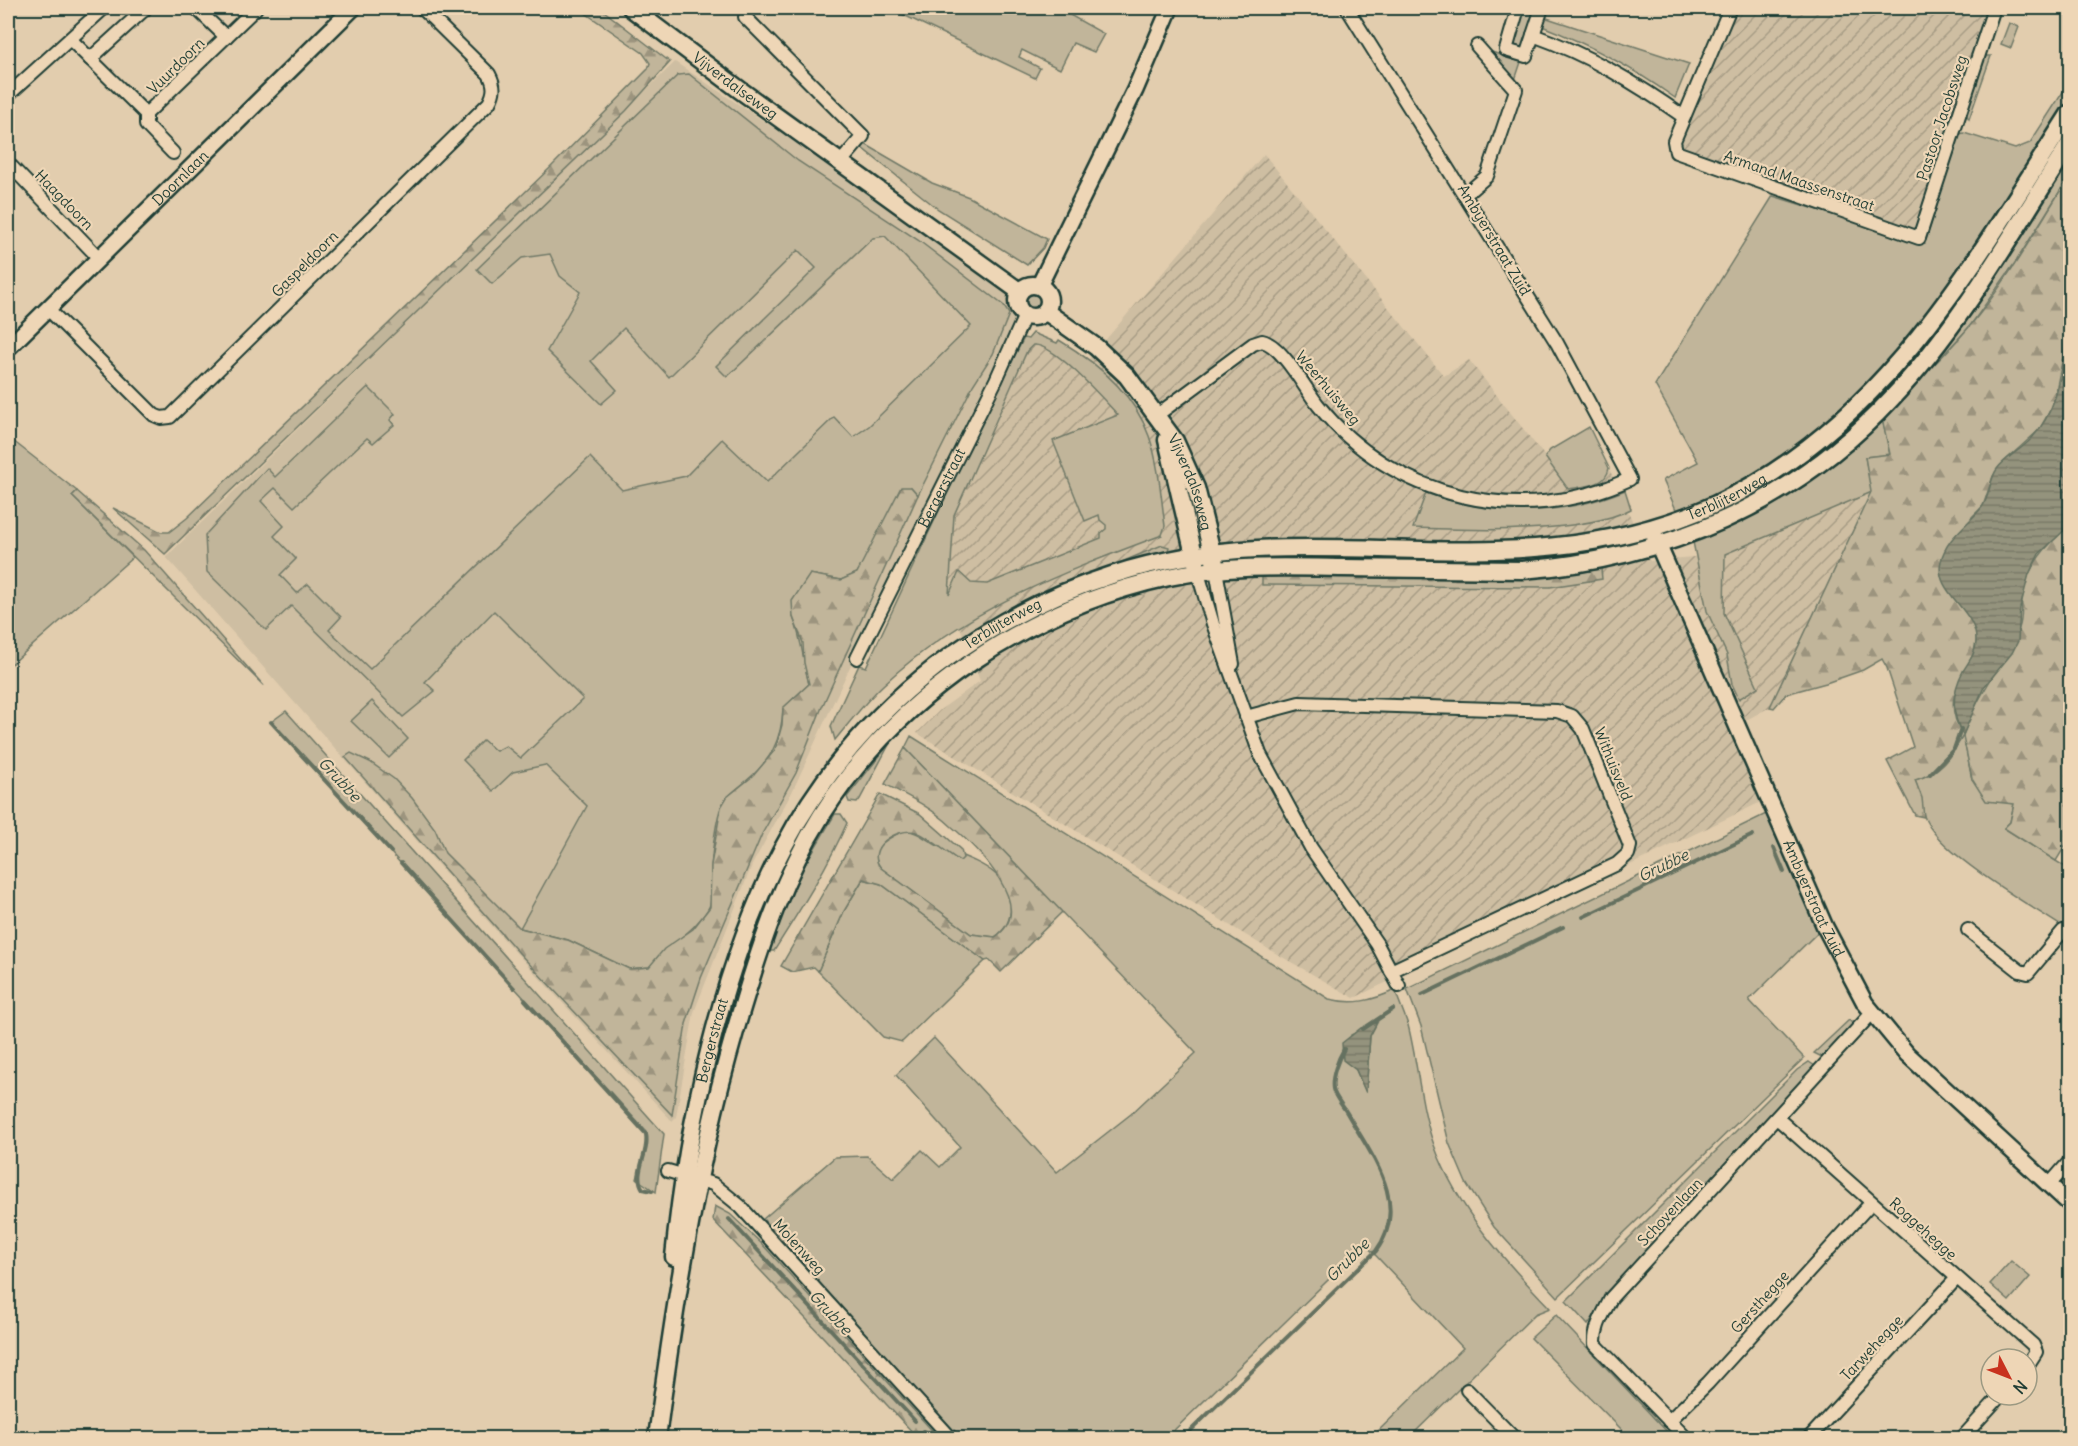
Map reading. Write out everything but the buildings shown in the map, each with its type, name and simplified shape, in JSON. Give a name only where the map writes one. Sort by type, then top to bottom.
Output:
[{"type":"main road","name":"Vijverdalseweg","points":[[631,8],[840,163],[1019,291]]},
{"type":"main road","name":"Terblijterweg","points":[[845,755],[888,708],[932,669],[1002,622],[1042,601],[1094,580],[1161,560],[1212,553],[1306,548],[1520,551],[1564,547],[1650,528],[1703,510],[1761,480],[1818,441],[1855,409],[1899,362],[1943,306],[2070,113]]},
{"type":"main road","name":"Terblijterweg","points":[[859,766],[904,717],[931,693],[970,664],[1018,634],[1095,599],[1152,582],[1216,570],[1278,568],[1522,570],[1600,561],[1659,546],[1723,520],[1786,486],[1825,459],[1872,419],[1909,379],[1956,318],[2070,143]]},
{"type":"main road","points":[[1028,285],[1039,286],[1048,296],[1046,311],[1036,317],[1025,315],[1017,306],[1019,291],[1028,285]]},
{"type":"main road","name":"Vijverdalseweg","points":[[1046,311],[1114,363],[1137,387],[1157,415],[1187,464],[1212,553]]},
{"type":"main road","name":"Vijverdalseweg","points":[[1157,415],[1175,468],[1195,555]]},
{"type":"main road","points":[[1212,553],[1216,570]]},
{"type":"main road","points":[[1195,555],[1198,573]]},
{"type":"main road","name":"Bergerstraat","points":[[657,1438],[681,1243],[683,1175],[713,1043],[736,962],[756,905],[802,815],[845,755]]},
{"type":"main road","name":"Bergerstraat","points":[[683,1175],[726,1059],[773,912],[812,832],[859,766]]},
{"type":"street","points":[[8,95],[104,8]]},
{"type":"street","points":[[90,59],[146,8]]},
{"type":"street","name":"Vuurdoorn","points":[[146,114],[256,8]]},
{"type":"street","name":"Doornlaan","points":[[8,348],[353,8]]},
{"type":"street","name":"Gaspeldoorn","points":[[48,309],[154,415],[161,418],[170,417],[489,103],[494,94],[494,82],[489,74],[422,8]]},
{"type":"street","points":[[1039,286],[1136,90],[1170,8]]},
{"type":"street","name":"Ambyerstraat Zuid","points":[[1347,8],[1466,194],[1570,366],[1630,478]]},
{"type":"street","points":[[1518,8],[1506,50],[1526,56],[1542,8]]},
{"type":"street","points":[[1533,34],[1596,60],[1627,77],[1684,117],[1730,8]]},
{"type":"street","name":"Pastoor Jacobsweg","points":[[1919,238],[1994,8]]},
{"type":"street","name":"Vuurdoorn","points":[[204,10],[226,37]]},
{"type":"street","points":[[745,16],[863,136],[840,163]]},
{"type":"street","name":"Vuurdoorn","points":[[70,39],[146,114],[146,125],[173,153]]},
{"type":"street","points":[[1466,194],[1487,176],[1516,90],[1477,46]]},
{"type":"street","name":"Armand Maassenstraat","points":[[1684,117],[1673,147],[1682,156],[1919,238]]},
{"type":"street","name":"Haagdoorn","points":[[8,163],[99,258]]},
{"type":"street","name":"Bergerstraat","points":[[857,658],[996,380],[1025,315]]},
{"type":"street","name":"Weerhuisweg","points":[[1157,415],[1252,344],[1262,341],[1276,349],[1322,410],[1354,442],[1389,467],[1437,490],[1476,500],[1522,504],[1579,497],[1630,478]]},
{"type":"street","name":"Ambyerstraat Zuid","points":[[1650,528],[1825,927],[1848,974],[1872,1013],[1921,1068],[2070,1204]]},
{"type":"street","points":[[1216,570],[1232,647],[1234,674]]},
{"type":"street","points":[[1198,573],[1213,624],[1234,674],[1245,717],[1260,754],[1311,848],[1377,944],[1399,987]]},
{"type":"street","name":"Withuisveld","points":[[1245,717],[1299,703],[1374,704],[1557,711],[1572,717],[1583,729],[1630,846],[1628,854],[1617,864],[1391,971]]},
{"type":"street","points":[[1968,930],[2020,971],[2028,973],[2063,931],[2070,936]]},
{"type":"street","name":"Schovenlaan","points":[[1686,1438],[1595,1344],[1594,1334],[1611,1298],[1872,1013]]},
{"type":"street","name":"Roggehegge","points":[[1777,1118],[2034,1347]]},
{"type":"street","points":[[2049,1185],[2070,1161]]},
{"type":"street","name":"Molenweg","points":[[683,1175],[714,1185],[748,1213],[951,1438]]},
{"type":"street","name":"Gersthegge","points":[[1669,1421],[1708,1383],[1871,1203]]},
{"type":"street","name":"Tarwehegge","points":[[1809,1438],[1957,1278]]},
{"type":"street","points":[[1467,1390],[1514,1438]]},
{"type":"street","points":[[1962,1438],[1990,1407]]},
{"type":"shaded area","points":[[1736,8],[1990,8],[1916,234],[1679,148]]},
{"type":"shaded area","points":[[675,62],[1032,300],[911,559],[873,617],[792,792],[752,865],[694,1012],[676,1117],[672,1121],[508,944],[166,557]]},
{"type":"shaded area","points":[[1264,154],[1444,376],[1469,360],[1554,468],[1600,448],[1650,561],[1725,554],[1872,492],[1770,707],[1730,729],[1763,801],[1354,998],[1270,950],[917,733],[940,710],[980,681],[949,597],[954,515],[1027,351],[1039,336],[1085,364]]},
{"type":"shaded area","points":[[2070,335],[2070,525],[2039,554],[2029,574],[2020,608],[2018,641],[2012,653],[1984,687],[1963,735],[1956,719],[1954,703],[1959,679],[1975,650],[1975,631],[1964,611],[1943,583],[1940,572],[1941,561],[1952,539],[1985,503],[1997,469],[2031,439],[2047,417],[2056,393],[2066,342]]},
{"type":"shaded area","points":[[1377,1022],[1370,1036],[1366,1093],[1356,1070],[1343,1060],[1342,1043],[1361,1028]]},
{"type":"green space","points":[[578,8],[600,8],[670,62],[626,111],[165,554],[113,508],[161,532],[169,532],[187,518],[549,169],[648,69],[650,63],[643,53]]},
{"type":"green space","points":[[889,8],[1071,8],[1068,14],[1104,34],[1094,52],[1073,43],[1060,69],[1022,50],[1019,57],[1040,68],[1035,78]]},
{"type":"green space","points":[[1521,8],[1538,8],[1525,46],[1517,49],[1511,46]]},
{"type":"green space","points":[[1544,17],[1689,64],[1675,98],[1611,58],[1542,26]]},
{"type":"green space","points":[[2009,23],[2019,27],[2011,48],[2001,44]]},
{"type":"green space","points":[[1489,51],[1521,62],[1514,83]]},
{"type":"green space","points":[[1986,56],[1991,56],[1969,119],[1965,112]]},
{"type":"green space","points":[[689,74],[798,161],[918,240],[1003,305],[1009,314],[993,354],[973,385],[918,495],[911,487],[857,573],[841,580],[810,574],[793,617],[809,684],[783,708],[777,740],[768,758],[754,774],[729,795],[722,805],[713,845],[710,905],[696,925],[650,967],[629,969],[568,940],[520,928],[587,806],[545,765],[513,772],[493,791],[463,760],[483,740],[496,751],[506,746],[521,758],[583,699],[494,611],[425,682],[435,691],[403,717],[291,606],[266,630],[207,572],[205,535],[267,468],[275,477],[368,387],[395,414],[390,420],[394,425],[373,443],[367,438],[294,507],[275,488],[261,501],[284,526],[274,536],[296,559],[280,575],[297,593],[308,584],[341,617],[329,630],[370,669],[590,457],[622,490],[686,476],[722,439],[767,482],[834,417],[853,437],[869,426],[971,326],[885,236],[873,238],[727,377],[716,366],[816,268],[798,250],[669,377],[624,328],[591,361],[617,390],[601,404],[547,351],[580,292],[560,276],[550,254],[522,258],[492,284],[477,269],[678,75]]},
{"type":"green space","points":[[2070,81],[2070,104],[1971,257],[1885,373],[1781,462],[1678,514],[1663,480],[1698,462],[1655,385],[1773,196],[1925,243],[1959,134],[1964,133],[2015,149],[2030,143]]},
{"type":"green space","points":[[865,144],[932,183],[969,197],[1047,239],[1043,248],[1027,265],[938,209],[862,148]]},
{"type":"green space","points":[[2070,152],[2070,175],[2017,260],[1970,326],[1926,374],[1881,414]]},
{"type":"green space","points":[[2070,175],[2070,335],[2066,342],[2053,405],[2039,430],[2007,459],[1993,476],[1983,506],[1972,517],[1947,588],[1968,613],[1976,629],[1976,643],[1960,679],[1953,704],[1955,718],[1963,735],[1976,706],[2019,628],[2022,596],[2029,574],[2046,548],[2070,525],[2070,838],[2056,861],[2004,828],[2010,822],[2014,804],[1986,801],[1972,779],[1963,736],[1937,769],[1915,780],[1922,798],[1924,817],[1915,815],[1887,761],[1913,747],[1882,659],[1863,670],[1786,694],[1774,708],[1770,707],[1871,492],[1865,457],[1890,454],[1881,414],[1959,339],[1983,309],[2022,253]]},
{"type":"green space","points":[[1030,291],[1038,291],[1044,297],[1044,305],[1038,311],[1030,311],[1024,305],[1024,297]]},
{"type":"green space","points":[[1033,333],[1057,343],[1059,340],[1100,369],[1134,406],[1149,436],[1155,458],[1165,526],[1162,535],[1051,579],[979,615],[913,659],[883,685],[835,740],[831,726],[859,665],[866,667],[985,412],[1024,338],[1028,339]],"holes":[[[1033,345],[1042,347],[1078,373],[1118,415],[1053,441],[1085,521],[1099,515],[1106,529],[1101,533],[1101,538],[987,584],[971,583],[959,572],[949,595],[954,515],[1027,351]]]},
{"type":"green space","points":[[1881,414],[1890,455],[1865,457],[1872,492],[1725,554],[1724,613],[1758,687],[1739,699],[1732,684],[1727,655],[1707,611],[1693,542],[1749,516]]},
{"type":"green space","points":[[1589,427],[1609,468],[1607,474],[1599,482],[1568,489],[1545,457],[1550,450]]},
{"type":"green space","points":[[8,437],[77,491],[72,496],[133,557],[8,667]]},
{"type":"green space","points":[[901,487],[911,487],[918,495],[822,707],[796,773],[762,834],[701,978],[686,1024],[672,1115],[519,953],[345,757],[351,753],[370,762],[394,779],[412,798],[435,829],[445,853],[520,928],[568,940],[629,969],[649,967],[664,949],[693,929],[710,907],[711,865],[721,807],[727,797],[753,776],[775,750],[782,725],[783,708],[809,684],[804,663],[803,643],[793,617],[792,601],[810,574],[841,580],[857,573]]},
{"type":"green space","points":[[1625,490],[1631,509],[1584,523],[1494,530],[1413,528],[1426,493],[1476,506],[1526,510],[1576,505]]},
{"type":"green space","points":[[77,491],[144,550],[264,686],[72,496]]},
{"type":"green space","points":[[1162,545],[1169,547],[1168,552],[1105,569]]},
{"type":"green space","points":[[1601,569],[1602,579],[1550,587],[1262,585],[1262,575],[1549,577]]},
{"type":"green space","points":[[372,701],[408,739],[389,758],[351,721]]},
{"type":"green space","points":[[286,711],[664,1134],[656,1192],[637,1179],[646,1149],[645,1130],[271,722]]},
{"type":"green space","points":[[1963,735],[1972,779],[2014,804],[2010,822],[2004,828],[2070,870],[2070,927],[2064,923],[2061,926],[1964,861],[1932,830],[1924,816],[1915,780],[1931,773],[1944,763]]},
{"type":"green space","points":[[911,736],[1329,999],[1346,1002],[1362,1001],[1395,990],[1408,1025],[1429,1130],[1444,1169],[1483,1232],[1550,1308],[1535,1314],[1409,1438],[1371,1438],[1463,1348],[1365,1244],[1166,1438],[958,1438],[763,1219],[835,1157],[867,1156],[893,1179],[922,1150],[940,1167],[960,1147],[896,1075],[934,1038],[1057,1172],[1131,1114],[1196,1053],[905,748]],"holes":[[[1377,1023],[1370,1036],[1366,1092],[1356,1070],[1351,1035]]]},
{"type":"green space","points":[[890,743],[860,799],[857,803],[849,802],[847,797]]},
{"type":"green space","points":[[905,748],[1062,912],[1001,972],[989,960],[985,961],[881,884],[863,879],[844,911],[818,971],[814,967],[792,972],[781,966],[880,794],[920,814],[961,850],[963,858],[960,861],[926,837],[908,831],[892,836],[880,847],[877,861],[881,868],[971,934],[995,937],[1007,925],[1010,911],[1007,895],[988,863],[944,820],[920,803],[885,784]]},
{"type":"green space","points":[[835,814],[841,814],[847,823],[803,904],[774,951],[771,951],[768,949],[792,886]]},
{"type":"green space","points":[[1766,814],[1818,932],[1749,1000],[1804,1058],[1558,1297],[1494,1227],[1466,1183],[1449,1143],[1421,1026],[1407,989]]},
{"type":"green space","points":[[905,830],[915,832],[938,846],[982,865],[1001,880],[1011,906],[1010,915],[1002,931],[995,937],[971,934],[881,868],[876,861],[877,849],[886,840]]},
{"type":"green space","points":[[863,879],[881,884],[985,961],[902,1042],[883,1037],[818,971],[844,911]]},
{"type":"green space","points":[[1849,1020],[1854,1025],[1824,1058],[1814,1053]]},
{"type":"green space","points":[[1809,1062],[1815,1066],[1814,1069],[1707,1183],[1610,1292],[1588,1325],[1566,1301],[1797,1070]]},
{"type":"green space","points":[[715,1206],[730,1214],[762,1244],[939,1438],[918,1438],[713,1220]]},
{"type":"green space","points":[[2011,1261],[2030,1277],[2009,1301],[1990,1284]]},
{"type":"green space","points":[[1556,1315],[1673,1438],[1630,1438],[1531,1338]]},
{"type":"waterway","name":"Grubbe","points":[[271,722],[391,852]]},
{"type":"waterway","points":[[1930,774],[1954,749],[1961,729]]},
{"type":"waterway","name":"Grubbe","points":[[1583,917],[1753,835]]},
{"type":"waterway","name":"Grubbe","points":[[1774,848],[1784,872]]},
{"type":"waterway","name":"Grubbe","points":[[401,863],[514,988]]},
{"type":"waterway","name":"Grubbe","points":[[1422,995],[1563,927]]},
{"type":"waterway","name":"Grubbe","points":[[525,1000],[646,1134],[646,1148],[639,1176],[643,1189],[652,1191]]},
{"type":"waterway","name":"Grubbe","points":[[1363,1029],[1393,1009]]},
{"type":"waterway","name":"Grubbe","points":[[1183,1438],[1376,1251],[1386,1233],[1390,1216],[1389,1198],[1384,1180],[1333,1089],[1336,1068],[1344,1049]]},
{"type":"waterway","name":"Grubbe","points":[[729,1219],[915,1421]]},
{"type":"waterway","name":"Grubbe","points":[[923,1431],[930,1438]]}]
